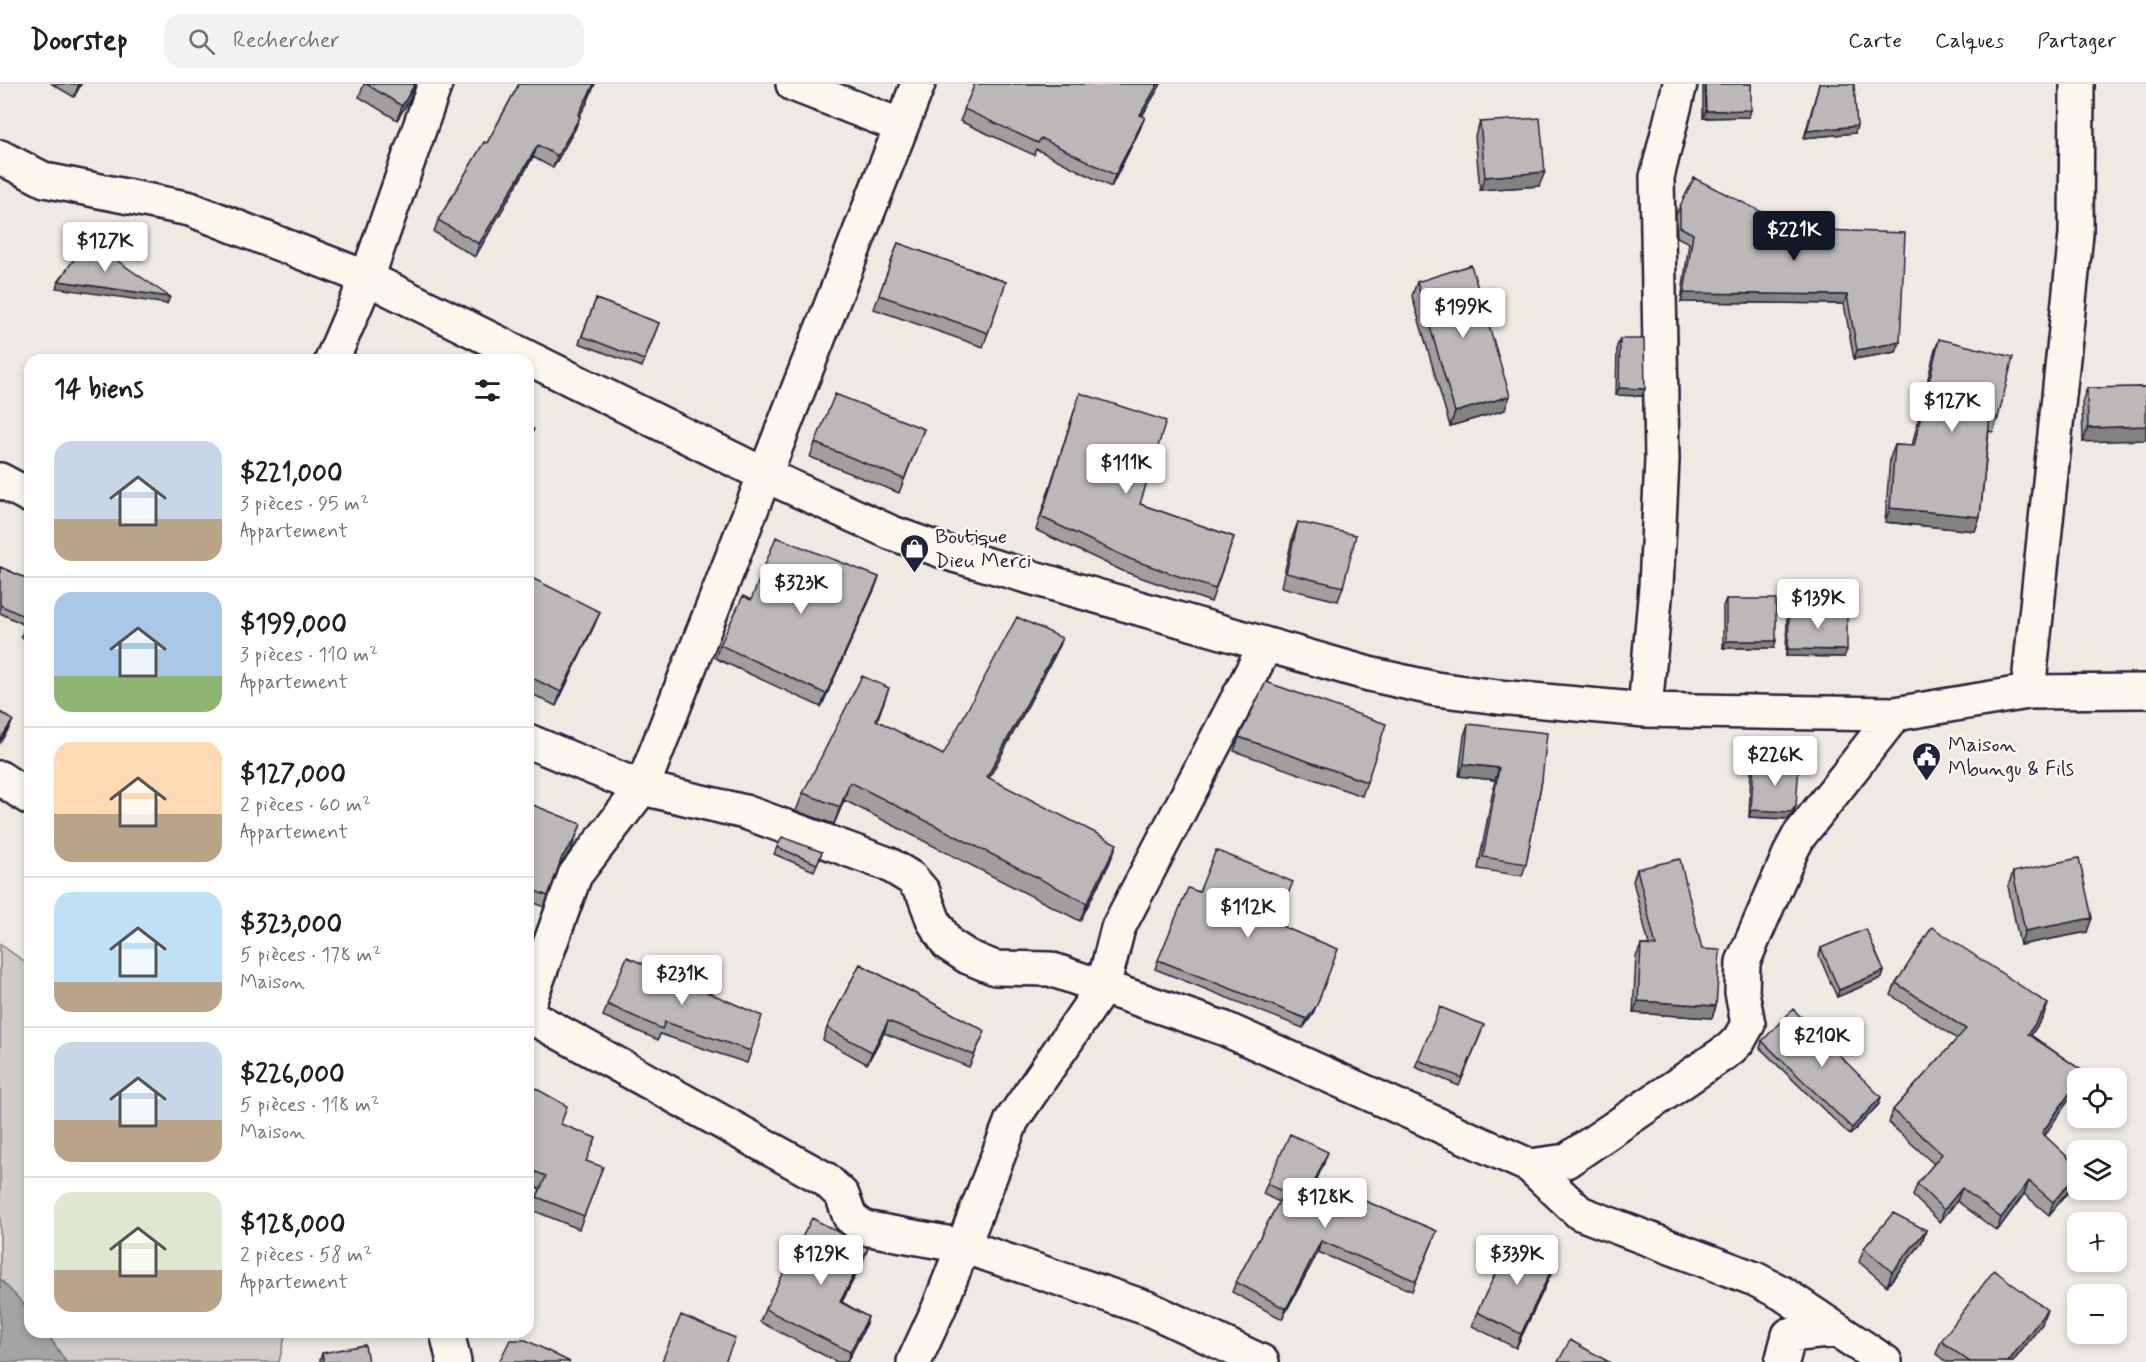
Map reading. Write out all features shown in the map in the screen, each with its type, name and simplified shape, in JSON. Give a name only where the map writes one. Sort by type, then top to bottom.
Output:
[{"type":"street","points":[[335,354],[367,278],[435,84]]},
{"type":"street","points":[[793,84],[901,126]]},
{"type":"street","points":[[534,988],[574,875],[642,788],[918,84]]},
{"type":"street","points":[[1645,710],[1656,587],[1662,459],[1658,177],[1680,84]]},
{"type":"street","points":[[2028,692],[2076,234],[2078,84]]},
{"type":"street","points":[[0,156],[45,180],[190,209],[367,278],[521,354]]},
{"type":"street","points":[[534,361],[765,475],[892,533],[957,556],[1266,645],[1369,674],[1436,689],[1498,698],[1645,710],[1895,714],[2028,692],[2146,691]]},
{"type":"street","points":[[0,480],[24,493]]},
{"type":"street","points":[[914,1362],[939,1308],[1012,1120],[1103,987],[1118,928],[1266,645]]},
{"type":"street","points":[[1530,1166],[1566,1161],[1730,1049],[1739,1040],[1748,1024],[1742,992],[1743,962],[1792,849],[1799,836],[1895,714]]},
{"type":"street","points":[[534,743],[642,788],[745,812],[888,864],[911,878],[923,892],[934,922],[948,944],[968,957],[995,968],[1050,969],[1223,1028],[1530,1166],[1580,1213],[1755,1279],[1782,1293],[1885,1362]]},
{"type":"street","points":[[0,778],[24,794]]},
{"type":"street","points":[[534,1018],[825,1179],[842,1195],[850,1217],[864,1228],[963,1246],[1147,1308],[1262,1362]]},
{"type":"street","points":[[1782,1362],[1790,1335],[1837,1329]]},
{"type":"street","points":[[448,1338],[454,1362]]},
{"type":"shaded area","points":[[0,944],[24,962],[24,1305],[0,1279]]},
{"type":"shaded area","points":[[0,1279],[24,1305],[24,1338],[50,1338],[66,1362],[0,1362]]},
{"type":"shaded area","points":[[50,1338],[285,1338],[279,1362],[66,1362]]},
{"type":"building","points":[[366,84],[415,84],[402,106]]},
{"type":"building","points":[[519,84],[594,84],[578,115],[580,117],[557,156],[538,145],[479,244],[438,220],[484,142],[487,143]]},
{"type":"building","points":[[975,84],[1158,84],[1140,115],[1145,117],[1115,175],[1041,138],[1038,143],[964,109]]},
{"type":"building","points":[[1705,84],[1751,84],[1751,110],[1706,111]]},
{"type":"building","points":[[1819,84],[1854,84],[1857,126],[1807,131]]},
{"type":"building","points":[[1540,118],[1545,172],[1485,177],[1480,122]]},
{"type":"building","points":[[1694,178],[1796,229],[1905,233],[1900,342],[1857,350],[1847,295],[1684,293],[1693,234],[1680,227],[1680,206]]},
{"type":"building","points":[[87,240],[170,297],[59,281]]},
{"type":"building","points":[[898,243],[1006,282],[988,333],[879,295]]},
{"type":"building","points":[[1471,265],[1510,396],[1455,412],[1417,282]]},
{"type":"building","points":[[596,299],[659,323],[644,360],[582,336]]},
{"type":"building","points":[[1620,339],[1644,339],[1645,389],[1619,388]]},
{"type":"building","points":[[1939,339],[2013,357],[1998,418],[1990,416],[1980,517],[1890,508],[1895,445],[1914,446]]},
{"type":"building","points":[[2146,387],[2146,426],[2088,428],[2087,388]]},
{"type":"building","points":[[1080,393],[1166,421],[1140,504],[1234,537],[1215,589],[1130,559],[1041,517]]},
{"type":"building","points":[[835,394],[924,429],[904,479],[815,443]]},
{"type":"building","points":[[1298,522],[1356,535],[1343,587],[1286,573]]},
{"type":"building","points":[[776,537],[879,577],[826,694],[720,645],[743,596],[751,600]]},
{"type":"building","points":[[0,567],[24,577],[24,616],[0,605]]},
{"type":"building","points":[[534,579],[600,612],[561,692],[534,679]]},
{"type":"building","points":[[1726,599],[1776,599],[1776,641],[1726,641]]},
{"type":"building","points":[[1789,610],[1847,610],[1847,650],[1788,649]]},
{"type":"building","points":[[1017,617],[1062,638],[987,777],[1117,844],[1087,903],[850,782],[840,807],[803,793],[862,676],[889,688],[876,720],[943,755]]},
{"type":"building","points":[[1266,682],[1386,724],[1367,782],[1239,737]]},
{"type":"building","points":[[0,712],[13,720],[0,740]]},
{"type":"building","points":[[1468,724],[1547,733],[1542,780],[1526,864],[1483,857],[1499,768],[1464,764]]},
{"type":"building","points":[[1754,762],[1799,764],[1796,806],[1791,812],[1751,810]]},
{"type":"building","points":[[534,805],[581,824],[575,839],[562,857],[548,896],[534,890]]},
{"type":"building","points":[[782,837],[822,852],[817,864],[777,847]]},
{"type":"building","points":[[1216,850],[1293,882],[1276,924],[1338,949],[1317,1005],[1307,1019],[1158,960],[1188,888],[1199,892]]},
{"type":"building","points":[[2079,858],[2092,918],[2025,931],[2013,872]]},
{"type":"building","points":[[1680,859],[1702,949],[1720,950],[1716,1006],[1638,1001],[1641,945],[1656,946],[1637,869]]},
{"type":"building","points":[[1932,927],[2048,1004],[2028,1034],[2078,1068],[2067,1068],[2067,1097],[2042,1133],[2067,1157],[2067,1186],[2053,1202],[2029,1181],[2001,1218],[1962,1188],[1944,1210],[1917,1184],[1942,1154],[1893,1110],[1966,1029],[1896,983]]},
{"type":"building","points":[[1866,929],[1884,971],[1839,990],[1821,948]]},
{"type":"building","points":[[627,957],[762,1016],[751,1051],[665,1022],[662,1029],[607,1004]]},
{"type":"building","points":[[860,964],[985,1031],[974,1055],[888,1021],[872,1052],[827,1028]]},
{"type":"building","points":[[1440,1007],[1484,1025],[1462,1078],[1418,1060]]},
{"type":"building","points":[[1793,1009],[1881,1097],[1852,1128],[1762,1041]]},
{"type":"building","points":[[534,1087],[567,1106],[561,1124],[596,1138],[586,1161],[603,1167],[584,1216],[537,1197],[546,1176],[534,1171]]},
{"type":"building","points":[[1290,1134],[1328,1152],[1315,1180],[1437,1231],[1416,1281],[1321,1241],[1286,1309],[1236,1282],[1284,1192],[1267,1184]]},
{"type":"building","points":[[1893,1213],[1926,1230],[1892,1272],[1864,1248]]},
{"type":"building","points":[[812,1218],[868,1248],[840,1302],[868,1317],[850,1352],[765,1309]]},
{"type":"building","points":[[1512,1239],[1556,1260],[1521,1334],[1477,1312]]},
{"type":"building","points":[[1994,1270],[2047,1310],[2008,1362],[1970,1362],[1941,1341]]},
{"type":"building","points":[[681,1315],[735,1338],[725,1362],[662,1361]]},
{"type":"building","points":[[510,1340],[526,1340],[570,1362],[499,1362]]},
{"type":"building","points":[[1570,1340],[1609,1362],[1558,1362]]},
{"type":"building","points":[[365,1345],[368,1362],[324,1362],[322,1353]]},
{"type":"place","name":"Boutique Dieu Merci","points":[[914,574]]},
{"type":"place","name":"Maison Mbungu & Fils","points":[[1927,782]]}]
